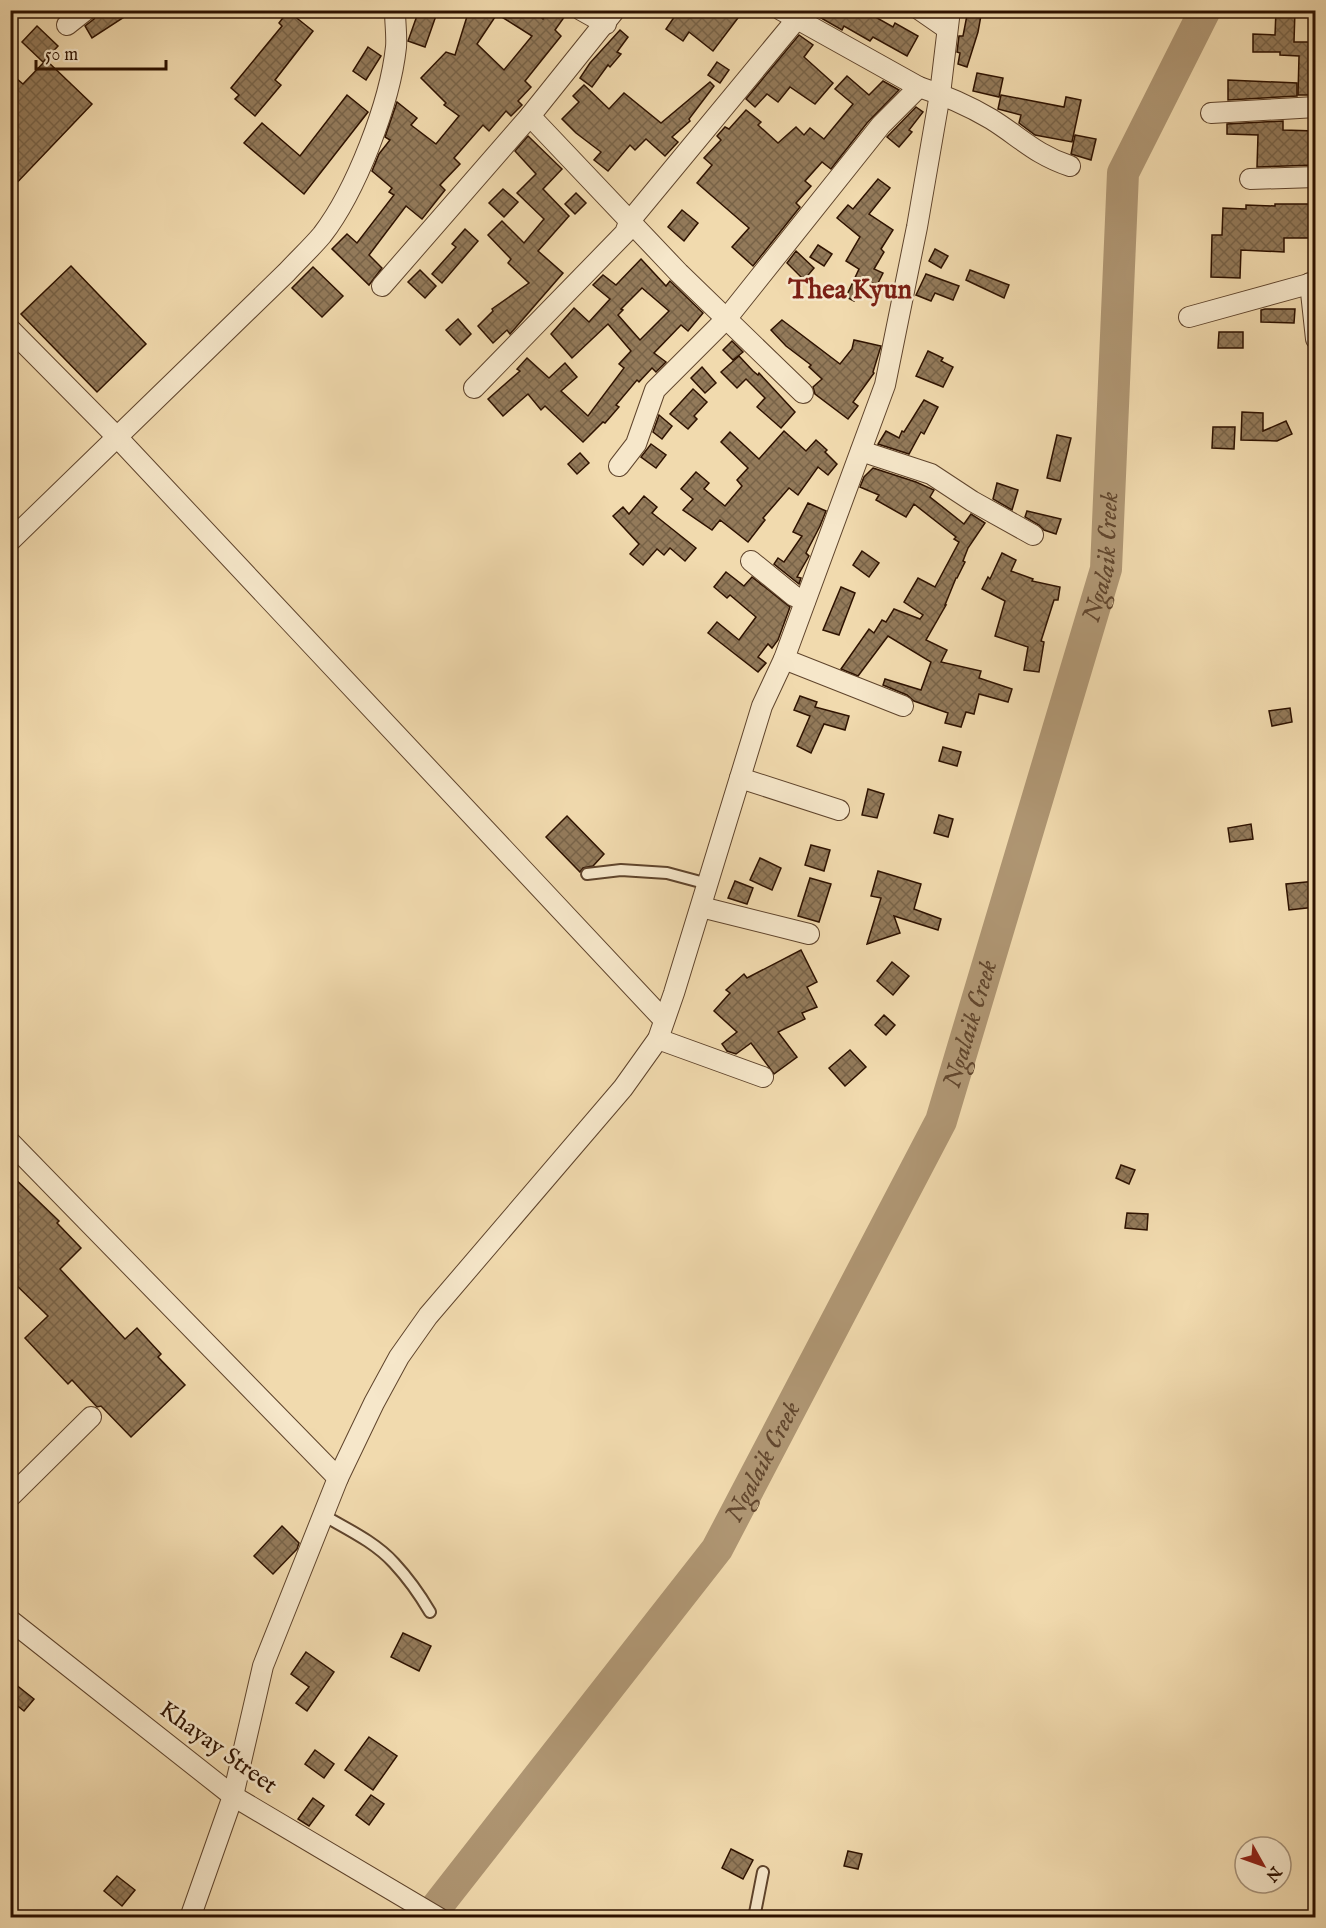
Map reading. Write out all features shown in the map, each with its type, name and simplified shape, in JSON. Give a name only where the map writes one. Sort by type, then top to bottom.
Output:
[{"type":"street","points":[[67,25],[86,10]]},
{"type":"street","points":[[10,541],[322,236],[345,200],[387,97],[396,46],[395,10]]},
{"type":"street","points":[[382,286],[530,116],[610,17],[581,10]]},
{"type":"street","points":[[190,1917],[233,1796],[263,1666],[338,1478],[389,1375],[428,1316],[624,1088],[658,1039],[762,706],[784,658],[885,385],[917,227],[940,94],[948,19],[920,10]]},
{"type":"street","points":[[474,388],[625,233],[629,222],[789,15],[919,87],[940,94],[991,119],[1050,159],[1070,166]]},
{"type":"street","points":[[619,466],[636,444],[655,390],[727,318],[881,125],[919,87]]},
{"type":"street","points":[[1211,114],[1316,107]]},
{"type":"street","points":[[530,116],[679,273],[803,393]]},
{"type":"street","points":[[1250,179],[1316,177]]},
{"type":"street","points":[[1189,317],[1313,282],[1316,339]]},
{"type":"street","points":[[10,329],[117,437],[664,1020]]},
{"type":"street","points":[[861,452],[931,474],[972,501],[1033,535]]},
{"type":"street","points":[[751,561],[787,591],[805,601]]},
{"type":"street","points":[[784,658],[903,706]]},
{"type":"street","points":[[740,778],[839,810]]},
{"type":"street","points":[[701,907],[809,934]]},
{"type":"street","points":[[658,1039],[763,1077]]},
{"type":"street","points":[[10,1142],[338,1478]]},
{"type":"street","points":[[10,1497],[91,1417]]},
{"type":"street","name":"Khayay Street","points":[[10,1620],[233,1796],[439,1917]]},
{"type":"lane","points":[[587,874],[621,870],[667,873],[708,884]]},
{"type":"lane","points":[[323,1515],[368,1542],[393,1561],[430,1612]]},
{"type":"lane","points":[[754,1917],[763,1872]]},
{"type":"building","points":[[98,10],[135,10],[92,38],[85,26],[94,19]]},
{"type":"building","points":[[419,10],[438,10],[425,47],[408,41]]},
{"type":"building","points":[[469,10],[530,10],[543,19],[549,10],[557,10],[565,16],[555,30],[561,36],[525,81],[531,87],[518,101],[522,105],[511,116],[506,111],[489,131],[483,125],[454,158],[460,164],[440,185],[445,190],[422,219],[406,206],[369,255],[382,268],[369,285],[332,249],[347,234],[357,243],[394,195],[389,192],[392,188],[372,171],[379,154],[390,140],[385,137],[397,102],[417,118],[411,125],[436,144],[459,116],[444,105],[446,103],[421,78],[446,52],[455,55]],"holes":[[[497,14],[532,36],[504,70],[477,44]]]},
{"type":"building","points":[[679,10],[744,10],[713,51],[689,32],[683,41],[666,29]]},
{"type":"building","points":[[807,10],[863,10],[893,27],[895,23],[918,36],[907,56],[873,37],[870,41],[844,26],[842,30]]},
{"type":"building","points":[[968,10],[982,10],[967,67],[958,64],[960,53],[957,52],[959,36],[963,36]]},
{"type":"building","points":[[1276,10],[1295,10],[1294,42],[1316,42],[1316,95],[1298,95],[1299,56],[1280,55],[1280,52],[1253,52],[1253,34],[1275,35]]},
{"type":"building","points":[[288,11],[313,31],[275,80],[281,85],[255,116],[235,99],[239,95],[231,88],[282,26],[279,23]]},
{"type":"building","points":[[37,26],[58,46],[43,62],[22,42]]},
{"type":"building","points":[[620,30],[628,37],[617,52],[621,54],[610,67],[608,65],[592,87],[580,78],[590,63]]},
{"type":"building","points":[[799,35],[813,45],[804,57],[833,83],[815,104],[790,87],[778,102],[767,94],[755,107],[746,99]]},
{"type":"building","points":[[368,47],[381,56],[366,80],[353,71]]},
{"type":"building","points":[[46,60],[92,104],[10,190],[10,73],[23,84]]},
{"type":"building","points":[[717,62],[729,70],[720,83],[708,75]]},
{"type":"building","points":[[977,73],[1003,78],[999,97],[973,91]]},
{"type":"building","points":[[847,76],[869,95],[883,81],[899,90],[867,123],[831,169],[822,162],[805,181],[811,186],[796,203],[800,207],[753,266],[732,247],[749,228],[697,183],[712,165],[704,158],[721,140],[717,136],[725,127],[729,129],[746,110],[761,122],[758,125],[778,143],[796,127],[804,135],[810,128],[824,139],[853,104],[835,89]]},
{"type":"building","points":[[1228,80],[1297,83],[1297,96],[1228,100]]},
{"type":"building","points":[[710,82],[714,86],[689,119],[690,121],[672,137],[678,142],[665,156],[646,139],[635,150],[630,145],[608,171],[594,160],[601,152],[562,119],[579,102],[573,96],[584,85],[609,109],[624,93],[661,123]]},
{"type":"building","points":[[347,95],[368,112],[304,194],[244,143],[262,123],[300,156]]},
{"type":"building","points":[[1001,95],[1064,107],[1066,97],[1081,100],[1072,142],[1035,135],[1019,123],[1021,115],[998,109]]},
{"type":"building","points":[[916,107],[923,112],[909,130],[912,132],[899,147],[887,137]]},
{"type":"building","points":[[1283,121],[1283,130],[1316,131],[1316,165],[1257,167],[1258,135],[1227,134],[1227,124]]},
{"type":"building","points":[[1075,135],[1096,139],[1091,160],[1071,154]]},
{"type":"building","points":[[528,136],[562,169],[543,189],[569,216],[538,251],[563,273],[510,334],[507,330],[493,343],[478,326],[493,311],[492,309],[529,283],[508,263],[511,259],[488,235],[502,221],[524,243],[544,219],[517,193],[536,174],[515,151]]},
{"type":"building","points":[[878,179],[890,188],[869,214],[893,230],[881,249],[884,252],[874,269],[883,273],[877,285],[867,281],[854,301],[846,297],[859,269],[846,261],[860,237],[837,218],[848,205],[853,209]]},
{"type":"building","points":[[503,189],[518,202],[504,217],[489,203]]},
{"type":"building","points":[[576,193],[586,203],[575,214],[565,204]]},
{"type":"building","points":[[1275,204],[1316,204],[1316,238],[1284,238],[1284,252],[1241,250],[1240,278],[1211,277],[1212,235],[1222,235],[1223,208],[1246,209],[1246,205],[1275,206]]},
{"type":"building","points":[[682,210],[698,223],[684,241],[668,227]]},
{"type":"building","points":[[465,229],[478,241],[442,283],[432,274],[456,247],[452,244]]},
{"type":"building","points":[[818,245],[832,254],[824,266],[810,257]]},
{"type":"building","points":[[935,249],[948,256],[941,268],[929,261]]},
{"type":"building","points":[[796,251],[814,268],[804,280],[787,263]]},
{"type":"building","points":[[641,259],[666,286],[670,281],[703,313],[688,331],[681,325],[654,353],[666,362],[656,372],[652,368],[639,382],[637,380],[616,405],[619,407],[583,442],[545,406],[541,410],[528,394],[503,416],[488,399],[520,371],[517,369],[527,358],[549,378],[565,363],[577,377],[561,391],[588,416],[624,368],[619,364],[631,351],[608,324],[572,358],[551,334],[574,308],[589,322],[610,299],[593,285],[603,275],[616,285]],"holes":[[[642,288],[669,311],[640,340],[618,315]]]},
{"type":"building","points":[[71,266],[146,344],[97,392],[21,314]]},
{"type":"building","points":[[313,267],[343,296],[322,317],[292,288]]},
{"type":"building","points":[[420,270],[436,286],[425,298],[408,282]]},
{"type":"building","points":[[970,270],[1009,285],[1004,298],[966,280]]},
{"type":"building","points":[[926,274],[959,286],[953,300],[935,293],[931,301],[916,295]]},
{"type":"building","points":[[1295,309],[1294,323],[1261,322],[1261,310]]},
{"type":"building","points":[[458,319],[471,334],[460,345],[446,330]]},
{"type":"building","points":[[782,320],[840,364],[852,349],[854,340],[881,346],[874,373],[853,402],[858,406],[848,419],[815,394],[813,387],[822,379],[809,367],[811,365],[786,346],[771,330]]},
{"type":"building","points":[[1219,332],[1243,332],[1243,348],[1218,348]]},
{"type":"building","points":[[732,341],[743,352],[733,360],[723,350]]},
{"type":"building","points":[[928,351],[943,358],[941,361],[953,367],[943,387],[916,376]]},
{"type":"building","points":[[739,356],[753,371],[758,375],[759,373],[795,412],[781,428],[757,407],[765,398],[746,379],[737,388],[721,372]]},
{"type":"building","points":[[702,367],[716,383],[705,393],[691,378]]},
{"type":"building","points":[[693,389],[707,402],[694,416],[697,419],[688,429],[670,414]]},
{"type":"building","points":[[924,400],[938,407],[924,434],[921,432],[909,454],[878,444],[886,431],[899,438]]},
{"type":"building","points":[[1242,412],[1263,413],[1263,431],[1286,421],[1292,434],[1277,441],[1241,440]]},
{"type":"building","points":[[659,415],[672,426],[662,439],[653,432]]},
{"type":"building","points":[[1213,427],[1235,427],[1234,449],[1212,448]]},
{"type":"building","points":[[784,431],[806,451],[816,440],[837,464],[828,475],[818,467],[798,495],[789,488],[763,518],[765,520],[748,542],[720,520],[712,530],[683,510],[693,499],[681,489],[696,472],[709,483],[704,489],[725,506],[742,486],[737,480],[748,468],[721,442],[730,432],[759,459]]},
{"type":"building","points":[[1057,435],[1071,438],[1060,481],[1047,478]]},
{"type":"building","points":[[651,444],[666,455],[656,468],[641,457]]},
{"type":"building","points":[[580,453],[589,463],[577,474],[568,464]]},
{"type":"building","points":[[873,468],[934,490],[930,497],[964,524],[971,514],[985,523],[968,548],[963,561],[965,562],[946,605],[926,640],[947,650],[941,662],[981,671],[979,678],[1012,689],[1008,702],[979,694],[974,714],[966,712],[961,727],[945,723],[948,713],[914,701],[907,695],[883,685],[885,679],[921,690],[931,662],[888,636],[858,676],[841,669],[869,629],[874,633],[882,620],[886,622],[894,609],[920,619],[923,615],[904,602],[918,578],[935,587],[959,542],[954,539],[956,537],[914,504],[906,517],[876,500],[879,495],[860,487],[864,477]]},
{"type":"building","points":[[997,483],[1018,490],[1012,510],[993,499]]},
{"type":"building","points":[[644,496],[657,507],[652,513],[696,548],[685,561],[670,548],[664,555],[657,549],[643,565],[630,554],[639,544],[613,516],[623,507],[629,514]]},
{"type":"building","points":[[808,503],[826,511],[806,553],[809,556],[797,577],[801,578],[799,584],[774,564],[778,558],[784,562],[802,536],[793,532]]},
{"type":"building","points":[[1027,511],[1061,519],[1056,534],[1044,530],[1025,517]]},
{"type":"building","points":[[862,551],[879,563],[869,577],[853,565]]},
{"type":"building","points":[[1002,553],[1016,560],[1011,571],[1033,579],[1032,581],[1060,587],[1058,600],[1054,600],[1041,641],[1044,642],[1039,672],[1024,670],[1028,647],[995,636],[1005,601],[982,589],[988,577],[990,579]]},
{"type":"building","points":[[726,572],[744,586],[752,577],[790,607],[778,640],[772,648],[768,644],[758,657],[766,663],[758,672],[708,633],[717,622],[739,640],[756,617],[730,595],[727,598],[714,587]]},
{"type":"building","points":[[841,587],[855,593],[839,635],[823,630]]},
{"type":"building","points":[[800,696],[817,702],[815,707],[849,716],[845,730],[824,724],[811,753],[797,746],[810,716],[794,710]]},
{"type":"building","points":[[1290,708],[1292,722],[1272,726],[1269,711]]},
{"type":"building","points":[[943,747],[961,752],[957,766],[939,761]]},
{"type":"building","points":[[868,789],[884,794],[877,818],[862,815]]},
{"type":"building","points":[[939,815],[953,819],[948,837],[934,833]]},
{"type":"building","points":[[567,816],[604,854],[593,866],[583,868],[580,872],[546,837]]},
{"type":"building","points":[[1251,824],[1253,839],[1230,842],[1228,828]]},
{"type":"building","points":[[811,845],[830,850],[824,871],[805,865]]},
{"type":"building","points":[[760,858],[781,868],[772,890],[750,880]]},
{"type":"building","points":[[878,871],[921,884],[914,909],[941,919],[938,930],[894,916],[900,933],[867,944],[881,898],[871,896]]},
{"type":"building","points":[[810,878],[831,884],[819,922],[798,916]]},
{"type":"building","points":[[735,881],[753,888],[747,904],[728,898]]},
{"type":"building","points":[[1316,881],[1316,907],[1289,910],[1286,884]]},
{"type":"building","points":[[801,950],[817,982],[807,987],[817,1007],[802,1013],[805,1019],[778,1032],[797,1057],[774,1074],[751,1043],[736,1054],[727,1051],[722,1044],[737,1032],[714,1011],[730,993],[726,990],[744,974],[747,978]]},
{"type":"building","points":[[892,962],[909,976],[893,995],[877,981]]},
{"type":"building","points":[[884,1015],[895,1025],[886,1035],[875,1025]]},
{"type":"building","points":[[850,1050],[866,1067],[845,1086],[829,1068]]},
{"type":"building","points":[[1121,1165],[1135,1170],[1129,1184],[1116,1178]]},
{"type":"building","points":[[10,1174],[59,1221],[57,1223],[81,1248],[60,1269],[125,1339],[137,1328],[161,1354],[158,1357],[185,1385],[131,1437],[101,1406],[97,1407],[72,1380],[68,1384],[25,1338],[48,1316],[10,1279]]},
{"type":"building","points":[[1127,1213],[1148,1214],[1147,1230],[1125,1228]]},
{"type":"building","points":[[282,1526],[299,1543],[297,1549],[273,1574],[254,1556]]},
{"type":"building","points":[[403,1633],[431,1646],[419,1671],[391,1657]]},
{"type":"building","points":[[306,1652],[334,1672],[307,1711],[296,1703],[309,1687],[291,1674]]},
{"type":"building","points":[[10,1680],[34,1699],[24,1711],[10,1700]]},
{"type":"building","points":[[369,1737],[397,1756],[373,1790],[345,1770]]},
{"type":"building","points":[[315,1750],[334,1764],[324,1778],[305,1764]]},
{"type":"building","points":[[371,1795],[384,1804],[369,1825],[356,1815]]},
{"type":"building","points":[[313,1798],[324,1806],[309,1826],[298,1819]]},
{"type":"building","points":[[731,1849],[753,1860],[743,1879],[722,1868]]},
{"type":"building","points":[[848,1851],[862,1854],[858,1869],[844,1866]]},
{"type":"building","points":[[117,1876],[135,1890],[122,1906],[104,1891]]},
{"type":"waterway","name":"Ngalaik Creek","points":[[428,1918],[717,1549],[941,1121],[1106,569],[1123,173],[1205,10]]},
{"type":"district","name":"Thea Kyun","points":[[850,291]]}]
